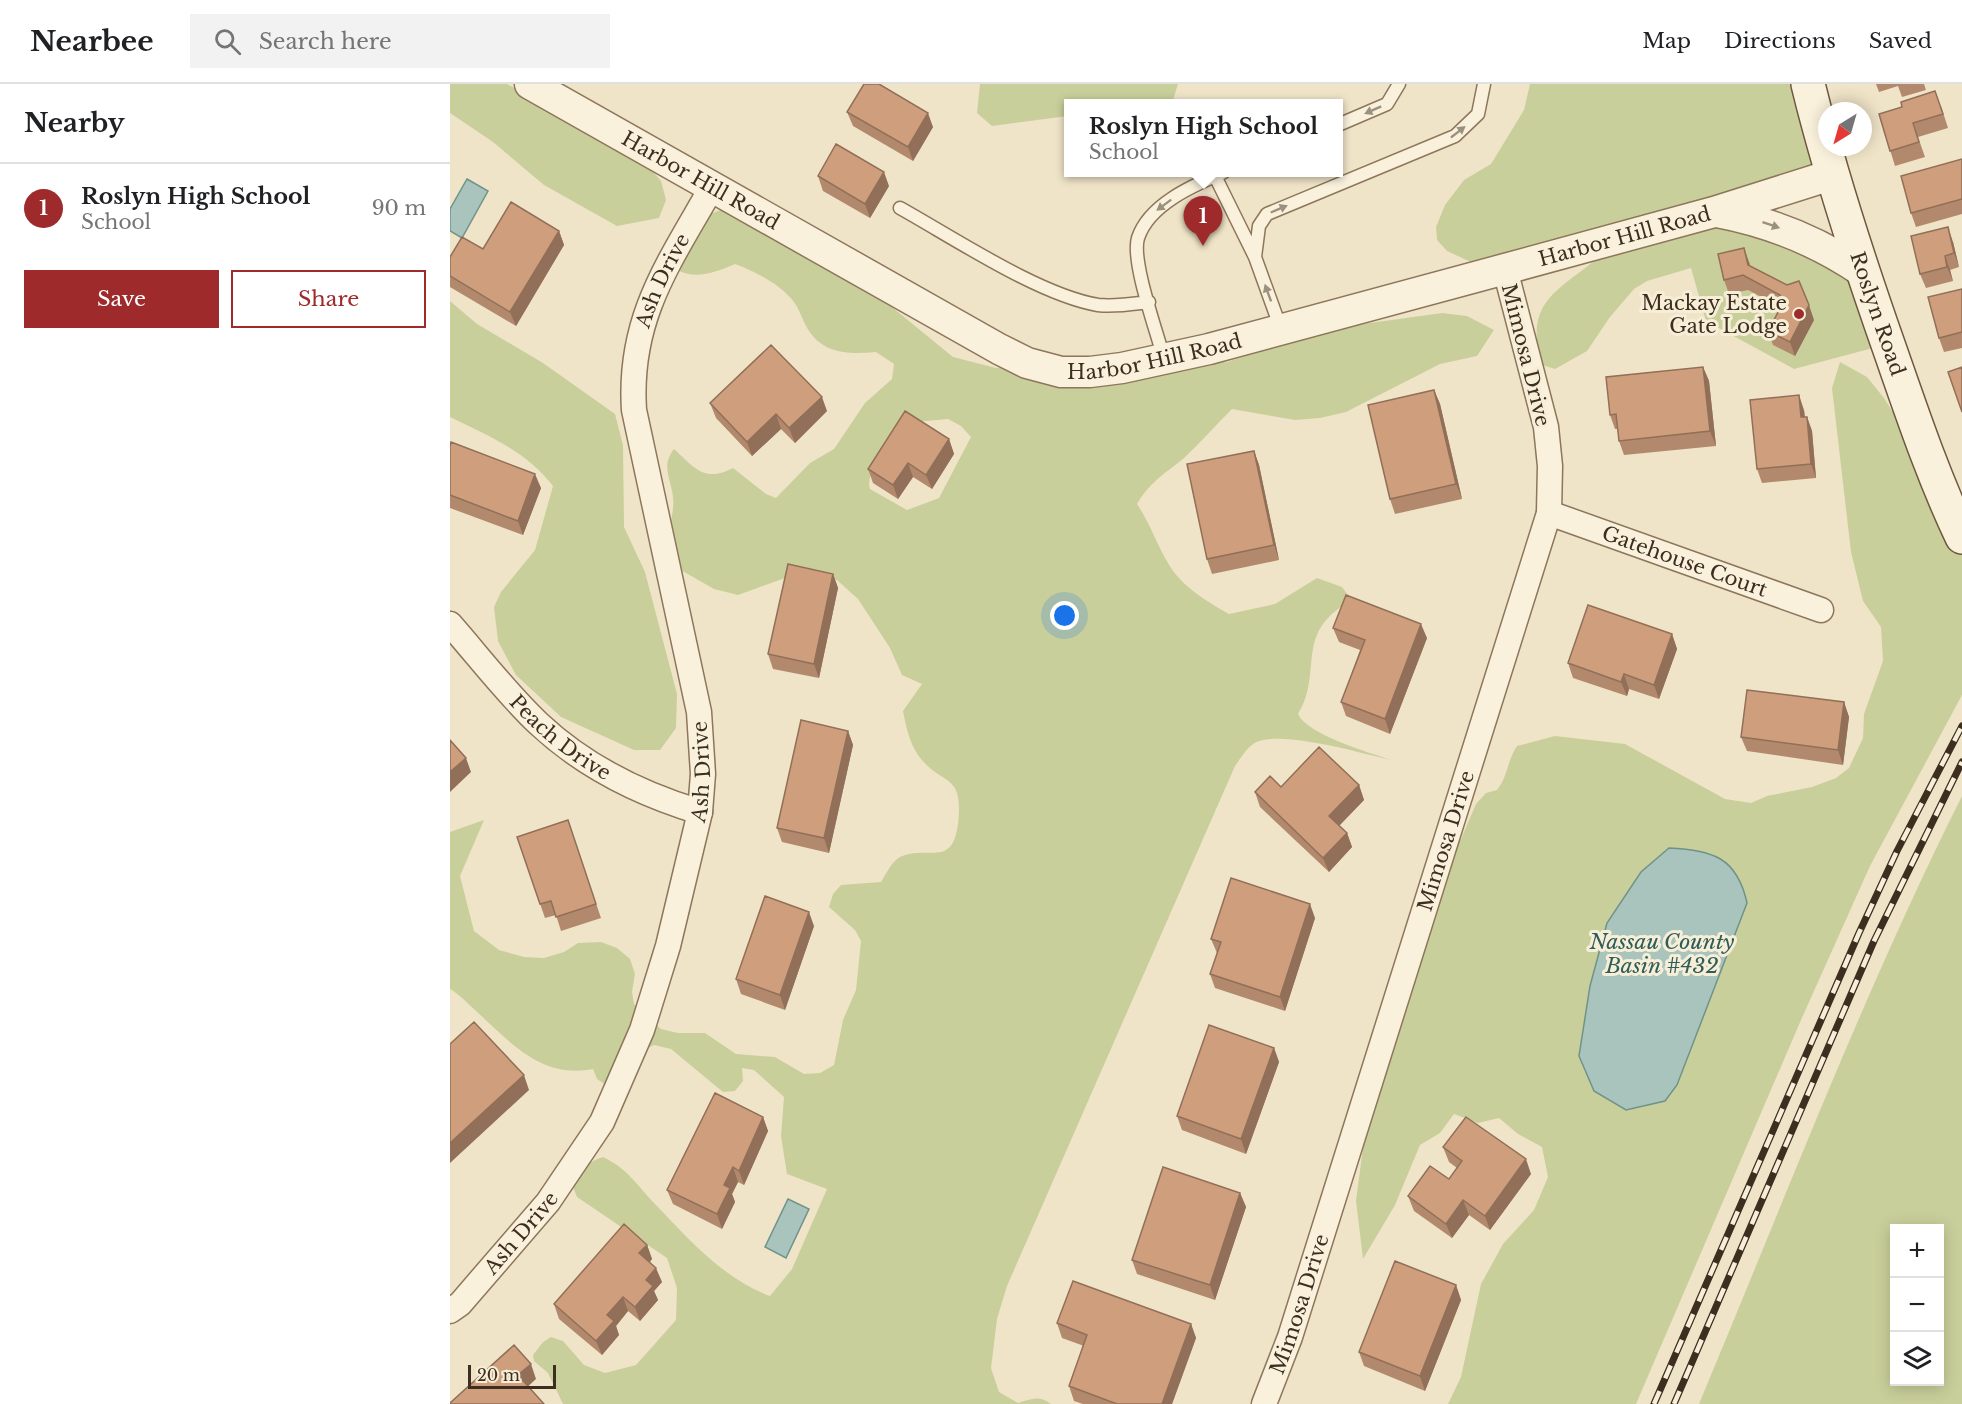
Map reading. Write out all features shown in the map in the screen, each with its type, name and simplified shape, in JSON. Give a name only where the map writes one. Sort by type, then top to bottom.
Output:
[{"type":"main road","name":"Roslyn Road","points":[[1808,84],[1831,175],[1863,272],[1926,453],[1961,529]]},
{"type":"street","name":"Harbor Hill Road","points":[[530,84],[1027,363],[1061,372],[1090,372],[1164,359],[1505,270],[1714,212],[1831,175]]},
{"type":"street","name":"Ash Drive","points":[[454,1302],[548,1202],[602,1122],[642,1030],[668,946],[700,812],[703,774],[699,712],[636,421],[632,385],[633,358],[650,300],[712,187]]},
{"type":"street","points":[[1714,212],[1746,217],[1785,230],[1828,250],[1863,272]]},
{"type":"street","name":"Mimosa Drive","points":[[1264,1404],[1290,1337],[1550,513],[1550,466],[1545,427],[1505,270]]},
{"type":"street","name":"Gatehouse Court","points":[[1550,513],[1821,610]]},
{"type":"street","name":"Peach Drive","points":[[450,624],[538,723],[563,744],[594,767],[632,788],[700,812]]},
{"type":"lane","points":[[1343,123],[1387,104],[1399,84]]},
{"type":"lane","points":[[1255,257],[1259,226],[1267,214],[1455,136],[1478,114],[1484,84]]},
{"type":"lane","points":[[1164,359],[1138,260],[1138,240],[1142,230],[1159,208],[1214,177]]},
{"type":"lane","points":[[1220,177],[1255,257],[1281,329]]},
{"type":"lane","points":[[900,208],[986,256],[1066,296],[1111,306],[1149,302]]},
{"type":"green space","points":[[450,84],[507,84],[642,159],[661,181],[666,200],[659,218],[617,226],[544,185],[493,142],[450,113]]},
{"type":"green space","points":[[980,84],[1178,84],[1173,99],[1064,99],[1064,117],[992,126],[977,113]]},
{"type":"green space","points":[[1530,84],[1808,84],[1818,125],[1818,156],[1825,156],[1830,175],[1716,211],[1846,260],[1888,344],[1794,369],[1706,321],[1691,268],[1647,281],[1634,289],[1610,317],[1587,351],[1555,369],[1542,365],[1537,343],[1537,325],[1541,310],[1560,287],[1604,253],[1473,263],[1447,251],[1437,240],[1436,227],[1445,205],[1464,180],[1491,164],[1524,110]]},
{"type":"green space","points":[[725,208],[860,281],[953,357],[996,368],[1027,363],[1110,370],[1227,362],[1334,328],[1442,313],[1467,316],[1494,330],[1477,356],[1440,364],[1346,412],[1320,418],[1295,420],[1232,409],[1183,459],[1152,485],[1137,504],[1173,571],[1195,592],[1229,614],[1275,604],[1317,578],[1342,587],[1351,599],[1329,617],[1317,634],[1308,690],[1298,714],[1304,722],[1326,736],[1391,760],[1299,740],[1280,739],[1264,740],[1253,744],[1235,766],[1007,1286],[997,1319],[991,1368],[999,1392],[1018,1403],[1039,1399],[1051,1404],[563,1404],[548,1373],[534,1361],[533,1355],[543,1342],[551,1337],[563,1341],[584,1365],[605,1373],[636,1365],[676,1320],[677,1288],[667,1258],[577,1197],[573,1187],[575,1181],[580,1172],[592,1162],[603,1157],[619,1167],[680,1230],[721,1268],[770,1296],[792,1269],[827,1189],[787,1174],[781,1136],[784,1097],[754,1070],[742,1068],[743,1081],[735,1091],[723,1092],[671,1049],[654,1045],[640,1052],[606,1085],[597,1079],[593,1069],[574,1071],[558,1068],[528,1055],[450,989],[450,832],[484,820],[460,876],[474,931],[499,950],[524,957],[544,958],[564,952],[578,943],[601,942],[617,948],[630,959],[635,974],[632,992],[634,1004],[661,1029],[678,1033],[705,1033],[736,1054],[775,1057],[804,1074],[820,1073],[834,1065],[843,1020],[856,990],[861,941],[855,930],[829,907],[833,894],[841,885],[881,882],[900,857],[944,851],[955,838],[958,824],[958,795],[954,787],[918,755],[907,728],[903,711],[922,684],[902,675],[890,648],[858,599],[837,580],[799,573],[738,595],[714,589],[679,569],[665,545],[673,508],[667,470],[669,456],[674,449],[694,467],[707,474],[733,468],[766,494],[776,498],[810,463],[834,449],[865,403],[892,379],[894,364],[876,352],[848,353],[823,345],[809,331],[796,305],[782,290],[767,279],[743,267],[735,264],[698,275],[683,273],[676,269],[697,220]],"holes":[[[948,419],[961,426],[971,437],[939,498],[907,510],[870,489],[869,481],[877,463],[915,422]]]},
{"type":"green space","points":[[450,301],[477,324],[543,363],[615,414],[623,445],[624,527],[645,572],[677,694],[676,728],[660,750],[634,750],[561,717],[516,675],[498,641],[494,607],[501,592],[535,550],[553,486],[519,454],[493,438],[450,417]]},
{"type":"green space","points":[[1840,362],[1867,377],[1884,398],[1962,525],[1962,695],[1870,866],[1801,1020],[1636,1404],[1448,1404],[1461,1377],[1481,1284],[1503,1244],[1534,1210],[1548,1177],[1542,1147],[1518,1134],[1499,1118],[1478,1123],[1454,1114],[1440,1133],[1420,1145],[1395,1205],[1363,1259],[1356,1201],[1373,1071],[1436,867],[1461,839],[1476,804],[1486,793],[1497,790],[1501,785],[1517,746],[1555,736],[1625,744],[1725,799],[1751,803],[1767,796],[1812,787],[1836,778],[1849,768],[1863,738],[1864,714],[1883,661],[1881,627],[1863,601],[1851,552],[1832,388]]},
{"type":"green space","points":[[1962,796],[1962,1404],[1699,1404],[1825,1098],[1891,946]]},
{"type":"water","points":[[467,179],[488,191],[462,238],[450,231],[450,209]]},
{"type":"water","name":"Nassau County Basin #432","points":[[1669,848],[1698,851],[1720,859],[1737,875],[1747,903],[1677,1085],[1665,1101],[1626,1110],[1594,1091],[1579,1056],[1590,986],[1607,923],[1641,872]]},
{"type":"water","points":[[788,1199],[809,1209],[786,1258],[765,1247]]},
{"type":"building","points":[[864,84],[879,84],[928,113],[908,147],[847,112]]},
{"type":"building","points":[[1935,91],[1943,114],[1913,123],[1919,142],[1890,151],[1879,114],[1902,107],[1901,102]]},
{"type":"building","points":[[836,144],[884,172],[865,204],[818,176]]},
{"type":"building","points":[[1962,159],[1962,199],[1911,213],[1901,176]]},
{"type":"building","points":[[511,202],[559,231],[510,312],[450,276],[450,257],[462,237],[483,249]]},
{"type":"building","points":[[1948,227],[1954,253],[1945,256],[1947,267],[1920,274],[1911,236]]},
{"type":"building","points":[[1744,248],[1748,265],[1787,285],[1799,281],[1809,305],[1790,342],[1768,331],[1783,303],[1780,295],[1743,275],[1724,280],[1718,254]]},
{"type":"building","points":[[1962,289],[1962,332],[1939,338],[1928,297]]},
{"type":"building","points":[[771,345],[822,397],[789,428],[776,414],[747,442],[710,403]]},
{"type":"building","points":[[1703,367],[1710,431],[1619,441],[1616,414],[1610,415],[1606,377]]},
{"type":"building","points":[[1962,367],[1962,412],[1948,372]]},
{"type":"building","points":[[1434,390],[1456,484],[1390,499],[1368,405]]},
{"type":"building","points":[[1799,395],[1801,417],[1807,417],[1811,464],[1757,469],[1750,400]]},
{"type":"building","points":[[905,411],[949,439],[926,475],[908,463],[893,485],[868,469]]},
{"type":"building","points":[[451,442],[535,474],[518,521],[450,495]]},
{"type":"building","points":[[1254,451],[1274,545],[1207,559],[1187,464]]},
{"type":"building","points":[[788,564],[833,574],[814,664],[768,654]]},
{"type":"building","points":[[1346,595],[1421,624],[1385,719],[1341,702],[1365,640],[1333,628]]},
{"type":"building","points":[[1588,605],[1672,634],[1654,685],[1624,674],[1621,682],[1568,663]]},
{"type":"building","points":[[1747,690],[1844,702],[1838,750],[1741,737]]},
{"type":"building","points":[[801,720],[848,731],[824,838],[777,828]]},
{"type":"building","points":[[450,740],[466,758],[450,772]]},
{"type":"building","points":[[1319,747],[1359,785],[1329,816],[1347,833],[1323,858],[1255,792],[1270,776],[1281,787]]},
{"type":"building","points":[[568,820],[596,904],[556,917],[551,901],[540,904],[517,837]]},
{"type":"building","points":[[1231,878],[1310,904],[1280,997],[1210,974],[1221,942],[1211,939]]},
{"type":"building","points":[[765,896],[809,912],[780,995],[736,979]]},
{"type":"building","points":[[474,1022],[524,1075],[450,1143],[450,1044]]},
{"type":"building","points":[[1209,1025],[1274,1048],[1241,1139],[1177,1116]]},
{"type":"building","points":[[715,1093],[763,1117],[739,1171],[733,1167],[724,1185],[730,1188],[717,1214],[667,1190]]},
{"type":"building","points":[[1466,1117],[1526,1159],[1485,1216],[1463,1200],[1446,1224],[1408,1196],[1430,1166],[1449,1179],[1462,1161],[1443,1147]]},
{"type":"building","points":[[1163,1167],[1240,1193],[1210,1285],[1132,1260]]},
{"type":"building","points":[[624,1224],[647,1245],[639,1253],[656,1268],[646,1280],[653,1286],[635,1307],[623,1297],[607,1315],[614,1321],[596,1341],[554,1304]]},
{"type":"building","points":[[1395,1261],[1456,1285],[1420,1376],[1359,1352]]},
{"type":"building","points":[[1073,1281],[1191,1324],[1162,1404],[1117,1404],[1069,1386],[1087,1335],[1057,1323]]},
{"type":"building","points":[[514,1345],[531,1364],[518,1375],[544,1404],[450,1404],[450,1403]]},
{"type":"railway","points":[[1654,1404],[1859,933],[1897,851],[1962,726]]},
{"type":"railway","points":[[1674,1404],[1874,941],[1962,762]]},
{"type":"place","name":"Roslyn High School","points":[[1203,246]]},
{"type":"place","name":"Mackay Estate Gate Lodge","points":[[1799,314]]}]
